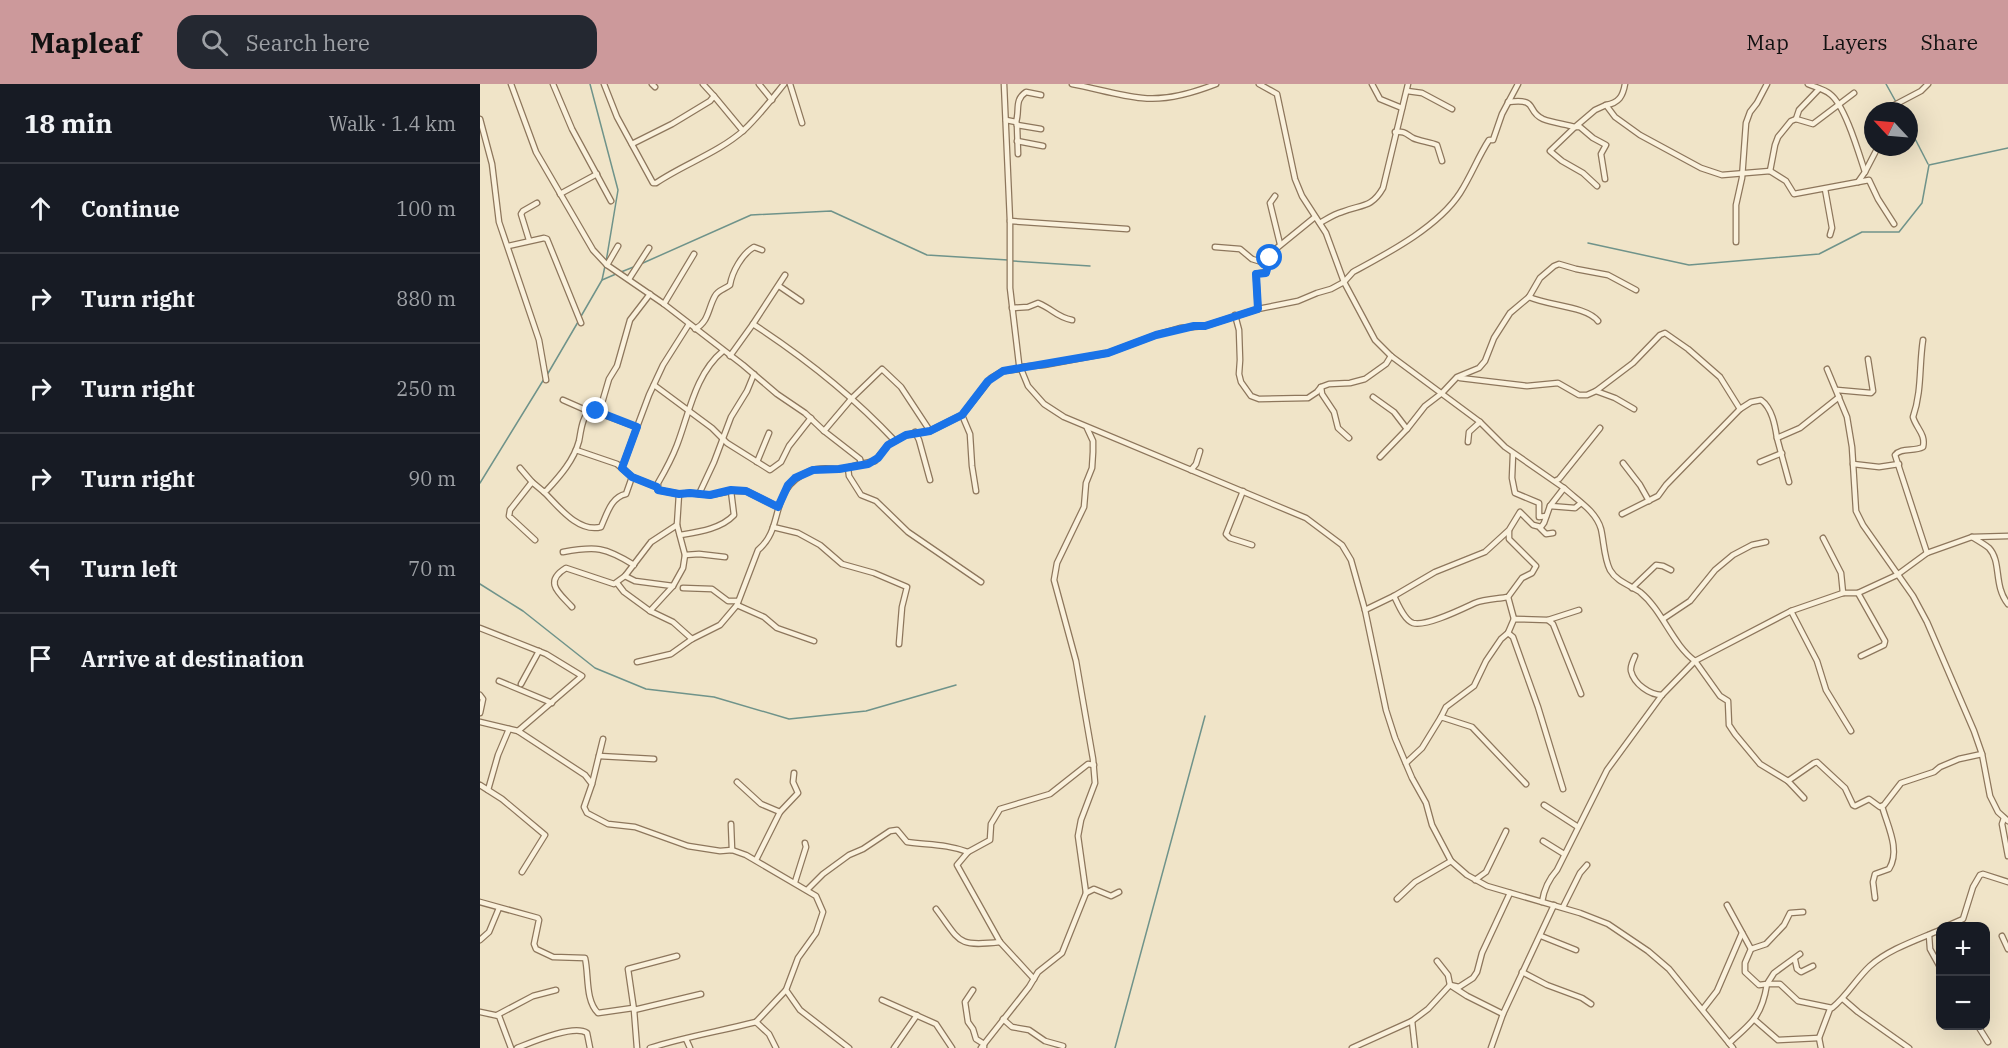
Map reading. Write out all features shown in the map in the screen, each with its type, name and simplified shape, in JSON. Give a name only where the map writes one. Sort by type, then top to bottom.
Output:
[{"type":"street","points":[[511,84],[536,152],[589,245],[607,265],[664,304],[777,394],[811,418],[860,459],[861,464]]},
{"type":"street","points":[[553,84],[572,129],[611,201]]},
{"type":"street","points":[[604,84],[617,117],[653,183],[705,156],[743,131],[784,84]]},
{"type":"street","points":[[703,84],[743,131]]},
{"type":"street","points":[[759,84],[772,100]]},
{"type":"street","points":[[790,84],[802,123]]},
{"type":"street","points":[[1004,84],[1012,308],[1018,367],[1028,386],[1044,404],[1064,417],[1306,518],[1342,545],[1351,560],[1365,610],[1386,710],[1395,738],[1412,778],[1426,803],[1432,825],[1451,861],[1467,876],[1475,880],[1510,893],[1563,907],[1608,924],[1648,951],[1669,969],[1731,1046],[1755,1020],[1767,984],[1774,973],[1795,960],[1800,954]]},
{"type":"street","points":[[1072,84],[1142,98],[1178,95],[1216,84]]},
{"type":"street","points":[[1259,84],[1277,94],[1295,179],[1302,196],[1326,233],[1344,282],[1375,340],[1391,356],[1480,422],[1513,454],[1555,481],[1593,513],[1600,526],[1610,569],[1616,578],[1641,593],[1720,696],[1728,701],[1729,725],[1734,734],[1760,764],[1788,781],[1804,798]]},
{"type":"street","points":[[1372,84],[1380,99],[1402,108]]},
{"type":"street","points":[[1320,223],[1340,212],[1370,204],[1378,197],[1383,188],[1408,84]]},
{"type":"street","points":[[637,662],[671,654],[692,639],[720,625],[737,603],[758,550],[764,545],[773,527],[778,507],[788,485],[795,478],[813,470],[848,468],[875,461],[894,441],[915,432],[930,431],[962,415],[992,378],[1003,371],[1108,353],[1156,335],[1194,326],[1205,326],[1235,315],[1298,301],[1344,282],[1353,272],[1421,230],[1453,202],[1461,192],[1482,150],[1489,140],[1493,140],[1518,84]]},
{"type":"street","points":[[1597,186],[1583,173],[1550,151],[1596,110],[1615,104],[1621,98],[1626,84]]},
{"type":"street","points":[[1736,242],[1736,205],[1742,175],[1746,123],[1767,84]]},
{"type":"street","points":[[1808,84],[1830,94],[1839,105],[1848,123],[1865,172]]},
{"type":"street","points":[[1901,102],[1922,91],[1928,84]]},
{"type":"street","points":[[1796,119],[1799,110],[1819,89]]},
{"type":"street","points":[[1407,90],[1422,93],[1452,109]]},
{"type":"street","points":[[1018,154],[1016,124],[1018,99],[1026,92],[1041,95]]},
{"type":"street","points":[[1770,171],[1778,137],[1791,121],[1796,119],[1813,124],[1854,93]]},
{"type":"street","points":[[632,144],[687,116],[714,96]]},
{"type":"street","points":[[1508,102],[1524,101],[1544,119],[1580,127],[1606,145],[1601,154],[1605,179]]},
{"type":"street","points":[[1606,105],[1615,117],[1640,135],[1701,168],[1722,175],[1770,171],[1786,181],[1794,194],[1869,180],[1894,224]]},
{"type":"street","points":[[480,119],[492,164],[499,222],[539,340],[546,380]]},
{"type":"street","points":[[1006,120],[1041,129]]},
{"type":"street","points":[[1395,132],[1408,133],[1414,138],[1437,145],[1442,161]]},
{"type":"street","points":[[1017,141],[1043,146]]},
{"type":"street","points":[[1858,182],[1873,156]]},
{"type":"street","points":[[560,194],[597,174]]},
{"type":"street","points":[[1826,189],[1832,228],[1830,235]]},
{"type":"street","points":[[1275,196],[1270,203],[1270,208],[1280,244]]},
{"type":"street","points":[[529,240],[521,214],[522,211],[537,203]]},
{"type":"street","points":[[1258,309],[1256,274],[1266,273],[1272,252],[1315,217]]},
{"type":"street","points":[[1010,221],[1126,230]]},
{"type":"street","points":[[508,246],[544,238],[550,242],[581,323]]},
{"type":"street","points":[[607,265],[618,246]]},
{"type":"street","points":[[695,329],[705,321],[719,291],[730,285],[744,256],[754,247],[762,250]]},
{"type":"street","points":[[1215,247],[1240,249],[1252,259],[1265,263],[1267,268]]},
{"type":"street","points":[[629,279],[649,248]]},
{"type":"street","points":[[664,304],[694,254]]},
{"type":"street","points":[[1380,457],[1425,406],[1457,377],[1479,368],[1510,313],[1529,297],[1540,278],[1554,266],[1559,264],[1608,275],[1636,290]]},
{"type":"street","points":[[730,356],[785,275]]},
{"type":"street","points":[[779,286],[801,301]]},
{"type":"street","points":[[599,413],[609,379],[617,366],[630,320],[650,294]]},
{"type":"street","points":[[1529,297],[1542,303],[1587,312],[1598,321]]},
{"type":"street","points":[[1012,308],[1029,307],[1038,303],[1047,307],[1059,318],[1072,320]]},
{"type":"street","points":[[1235,315],[1239,330],[1241,382],[1251,396],[1259,399],[1302,399],[1329,384],[1350,383],[1365,379],[1386,364],[1391,356]]},
{"type":"street","points":[[622,468],[663,365],[689,324]]},
{"type":"street","points":[[753,324],[835,383],[894,441]]},
{"type":"street","points":[[1457,377],[1527,386],[1558,383],[1579,394],[1587,395],[1596,391],[1633,363],[1660,335],[1665,333],[1688,349],[1720,377],[1740,409]]},
{"type":"street","points":[[1923,340],[1920,358],[1921,382],[1913,417],[1923,434],[1923,447],[1919,450],[1896,452],[1895,455],[1927,553]]},
{"type":"street","points":[[657,487],[678,443],[687,409],[707,370],[723,351]]},
{"type":"street","points":[[1837,390],[1871,393],[1873,391],[1868,359]]},
{"type":"street","points":[[824,431],[852,398],[882,369],[901,387],[930,431]]},
{"type":"street","points":[[1827,369],[1847,417],[1856,511],[1913,596],[1940,648],[1982,754],[1990,796],[1998,813],[2006,819],[2002,825],[2008,856]]},
{"type":"street","points":[[699,494],[731,417],[747,391],[754,374]]},
{"type":"street","points":[[654,385],[687,409],[727,444],[770,470],[781,462],[789,446],[811,418]]},
{"type":"street","points":[[1321,387],[1322,394],[1334,412],[1338,428],[1349,438]]},
{"type":"street","points":[[1596,391],[1615,398],[1634,409]]},
{"type":"street","points":[[1373,396],[1394,412],[1407,429]]},
{"type":"street","points":[[1778,438],[1800,428],[1839,397]]},
{"type":"street","points":[[563,400],[637,427]]},
{"type":"street","points":[[1622,514],[1658,496],[1740,409],[1751,402],[1761,400],[1775,425],[1789,482]]},
{"type":"street","points":[[544,492],[571,460],[588,411]]},
{"type":"street","points":[[962,415],[970,434],[976,491]]},
{"type":"street","points":[[1468,442],[1469,432],[1480,422]]},
{"type":"street","points":[[973,990],[965,1002],[968,1022],[976,1039],[983,1047],[1042,968],[1062,953],[1086,893],[1078,836],[1081,820],[1095,783],[1094,765],[1080,682],[1054,580],[1057,563],[1084,507],[1086,483],[1092,468],[1093,452],[1093,441],[1087,428]]},
{"type":"street","points":[[1555,481],[1560,479],[1600,428]]},
{"type":"street","points":[[915,432],[930,480]]},
{"type":"street","points":[[757,462],[769,433]]},
{"type":"street","points":[[576,450],[617,464],[632,477],[661,490],[679,494],[710,495],[731,490],[746,491],[778,507]]},
{"type":"street","points":[[1191,470],[1196,465],[1200,451]]},
{"type":"street","points":[[1760,462],[1782,453]]},
{"type":"street","points":[[1513,454],[1512,478],[1515,493],[1539,503],[1539,517],[1546,516]]},
{"type":"street","points":[[1623,463],[1640,484],[1649,501]]},
{"type":"street","points":[[1853,464],[1880,467],[1899,464]]},
{"type":"street","points":[[520,468],[565,515],[597,528],[601,527],[614,499],[626,494],[632,477]]},
{"type":"street","points":[[848,468],[849,476],[861,495],[876,501],[908,532],[981,582]]},
{"type":"street","points":[[532,482],[510,510],[509,516],[535,540]]},
{"type":"street","points":[[1537,527],[1544,523],[1550,506],[1564,488]]},
{"type":"street","points":[[680,535],[702,532],[728,521],[734,515],[731,490]]},
{"type":"street","points":[[1243,491],[1226,534],[1230,538],[1252,545]]},
{"type":"street","points":[[650,611],[673,586],[683,568],[685,555],[676,525],[679,494]]},
{"type":"street","points":[[1550,506],[1575,508],[1581,503]]},
{"type":"street","points":[[1365,610],[1435,573],[1485,552],[1509,530],[1520,512],[1546,534],[1553,533]]},
{"type":"street","points":[[572,607],[554,587],[553,582],[560,572],[566,568],[614,584],[617,583],[651,542],[676,525]]},
{"type":"street","points":[[773,527],[798,532],[820,545],[842,564],[874,573],[906,587],[899,644]]},
{"type":"street","points":[[1394,596],[1406,617],[1415,624],[1441,618],[1474,604],[1508,597],[1522,578],[1532,573],[1536,566],[1509,539],[1509,530]]},
{"type":"street","points":[[1542,902],[1549,878],[1557,870],[1607,770],[1662,695],[1695,661],[1791,610],[1843,593],[1858,593],[1897,575],[1927,553],[1972,537],[2008,536]]},
{"type":"street","points":[[1972,537],[1989,548],[1995,558],[1999,588],[2008,604]]},
{"type":"street","points":[[1823,538],[1840,573],[1843,593]]},
{"type":"street","points":[[1663,619],[1690,601],[1715,570],[1733,555],[1752,545],[1766,542]]},
{"type":"street","points":[[563,552],[586,548],[604,549],[634,565]]},
{"type":"street","points":[[685,555],[725,557]]},
{"type":"street","points":[[1632,588],[1656,565],[1671,570]]},
{"type":"street","points":[[625,576],[635,581],[673,586]]},
{"type":"street","points":[[617,583],[624,592],[650,611],[673,622],[692,639]]},
{"type":"street","points":[[683,588],[712,589],[728,601],[737,603],[764,617],[777,628],[814,641]]},
{"type":"street","points":[[1858,593],[1885,641],[1884,645],[1861,656]]},
{"type":"street","points":[[1406,763],[1422,748],[1446,707],[1474,686],[1486,661],[1508,633],[1514,619],[1508,597]]},
{"type":"street","points":[[1514,619],[1548,620],[1579,610]]},
{"type":"street","points":[[1791,610],[1817,661],[1826,690],[1851,731]]},
{"type":"street","points":[[1548,620],[1553,624],[1581,694]]},
{"type":"street","points":[[480,628],[539,651],[566,664],[582,676],[518,731]]},
{"type":"street","points":[[1508,633],[1513,637],[1531,687],[1563,789]]},
{"type":"street","points":[[521,684],[539,651]]},
{"type":"street","points":[[1635,656],[1631,666],[1633,676],[1647,692],[1662,695]]},
{"type":"street","points":[[499,681],[552,703]]},
{"type":"street","points":[[480,695],[483,699],[480,713]]},
{"type":"street","points":[[1441,717],[1472,727],[1526,784]]},
{"type":"street","points":[[480,722],[518,731],[585,775],[592,784]]},
{"type":"street","points":[[488,790],[498,755],[509,729]]},
{"type":"street","points":[[603,739],[584,807],[587,813],[608,825],[635,827],[688,846],[732,850],[756,860],[816,896],[823,912],[816,933],[798,958],[786,990],[756,1022],[650,1048]]},
{"type":"street","points":[[1882,806],[1901,783],[1934,772],[1959,759],[1982,754]]},
{"type":"street","points":[[599,756],[654,759]]},
{"type":"street","points":[[1788,781],[1817,762],[1845,788],[1853,805],[1856,806],[1869,800],[1882,806]]},
{"type":"street","points":[[1034,979],[1000,942],[957,865],[968,852],[990,840],[991,824],[1000,809],[1050,794],[1088,764],[1094,765]]},
{"type":"street","points":[[756,860],[780,812],[798,793],[793,782],[794,773]]},
{"type":"street","points":[[737,782],[761,804],[780,812]]},
{"type":"street","points":[[480,785],[545,835],[522,872]]},
{"type":"street","points":[[1544,805],[1578,827]]},
{"type":"street","points":[[1875,898],[1873,882],[1875,874],[1889,869],[1893,858],[1890,830],[1882,806]]},
{"type":"street","points":[[731,824],[732,850]]},
{"type":"street","points":[[807,890],[823,874],[849,855],[863,849],[890,831],[897,830],[907,842],[932,846],[950,845],[968,852]]},
{"type":"street","points":[[1475,880],[1486,872],[1506,831]]},
{"type":"street","points":[[1543,841],[1564,854]]},
{"type":"street","points":[[795,882],[806,847],[805,843]]},
{"type":"street","points":[[1397,899],[1415,882],[1451,861]]},
{"type":"street","points":[[1563,907],[1580,873],[1587,865]]},
{"type":"street","points":[[1957,922],[1963,919],[1973,887],[1980,875],[2008,882]]},
{"type":"street","points":[[1086,893],[1094,889],[1111,896],[1119,892]]},
{"type":"street","points":[[1450,985],[1460,987],[1473,978],[1488,939],[1510,893]]},
{"type":"street","points":[[480,902],[538,918],[534,944],[536,949],[553,957],[585,958],[590,997],[594,1010],[598,1012],[634,1009],[701,994]]},
{"type":"street","points":[[1491,1048],[1503,1014],[1554,905]]},
{"type":"street","points":[[1727,905],[1751,949]]},
{"type":"street","points":[[480,940],[489,932],[499,908]]},
{"type":"street","points":[[936,909],[961,942],[972,945],[1000,942]]},
{"type":"street","points":[[1803,912],[1790,913],[1784,925],[1766,944],[1751,949],[1745,963],[1745,972],[1759,985],[1780,984],[1798,1001],[1813,1002],[1830,1009]]},
{"type":"street","points":[[1821,1048],[1819,1038],[1830,1009],[1843,999],[1869,967],[1900,948],[1936,932]]},
{"type":"street","points":[[1703,1009],[1714,997],[1742,933]]},
{"type":"street","points":[[1929,934],[1930,949],[1936,959]]},
{"type":"street","points":[[1541,936],[1576,950]]},
{"type":"street","points":[[2002,936],[2008,949]]},
{"type":"street","points":[[637,1048],[629,967],[676,956]]},
{"type":"street","points":[[1795,960],[1794,963],[1801,972],[1813,966]]},
{"type":"street","points":[[1437,961],[1448,975],[1450,985],[1503,1014]]},
{"type":"street","points":[[1522,972],[1547,985],[1582,998],[1591,1005]]},
{"type":"street","points":[[1352,1048],[1412,1021],[1428,1009],[1450,985]]},
{"type":"street","points":[[497,1015],[533,996],[556,990]]},
{"type":"street","points":[[786,990],[800,1010],[849,1048]]},
{"type":"street","points":[[1843,999],[1857,1012],[1909,1048]]},
{"type":"street","points":[[882,1000],[936,1024],[952,1048]]},
{"type":"street","points":[[1496,1010],[1507,1006]]},
{"type":"street","points":[[480,1011],[497,1015],[500,1018],[511,1048]]},
{"type":"street","points":[[894,1048],[916,1016]]},
{"type":"street","points":[[1003,1019],[1012,1027],[1029,1030],[1045,1041],[1063,1046]]},
{"type":"street","points":[[1755,1020],[1778,1040],[1819,1038]]},
{"type":"street","points":[[1412,1021],[1415,1048]]},
{"type":"street","points":[[756,1022],[770,1034],[776,1048]]},
{"type":"street","points":[[517,1048],[559,1034],[581,1030],[587,1033],[590,1048]]},
{"type":"street","points":[[1980,1030],[1988,1042]]},
{"type":"street","points":[[686,1039],[690,1048]]},
{"type":"waterway","points":[[590,84],[618,190],[606,262]]},
{"type":"waterway","points":[[1886,84],[1896,102]]},
{"type":"waterway","points":[[1918,145],[1928,164]]},
{"type":"waterway","points":[[1588,243],[1689,265],[1819,254],[1862,232],[1899,232],[1922,203],[1929,165],[2008,148]]},
{"type":"waterway","points":[[643,263],[751,215],[831,211],[927,255],[1008,260]]},
{"type":"waterway","points":[[1013,261],[1090,266]]},
{"type":"waterway","points":[[580,318],[602,280],[605,266]]},
{"type":"waterway","points":[[621,272],[636,266]]},
{"type":"waterway","points":[[602,280],[616,274]]},
{"type":"waterway","points":[[547,375],[578,322]]},
{"type":"waterway","points":[[480,483],[544,379]]},
{"type":"waterway","points":[[480,584],[523,611],[595,668],[646,689],[714,697],[789,719],[866,711],[956,685]]},
{"type":"waterway","points":[[1115,1048],[1205,716]]},
{"type":"route","points":[[596,411],[637,427],[622,468],[632,477],[657,487],[658,490],[679,494],[710,495],[731,490],[746,491],[778,507],[788,485],[795,478],[813,470],[839,469],[868,464],[875,461],[888,445],[906,435],[928,432],[962,415],[988,381],[1003,371],[1108,353],[1135,341],[1180,328],[1205,326],[1258,309],[1256,274],[1266,273],[1270,258]]}]
